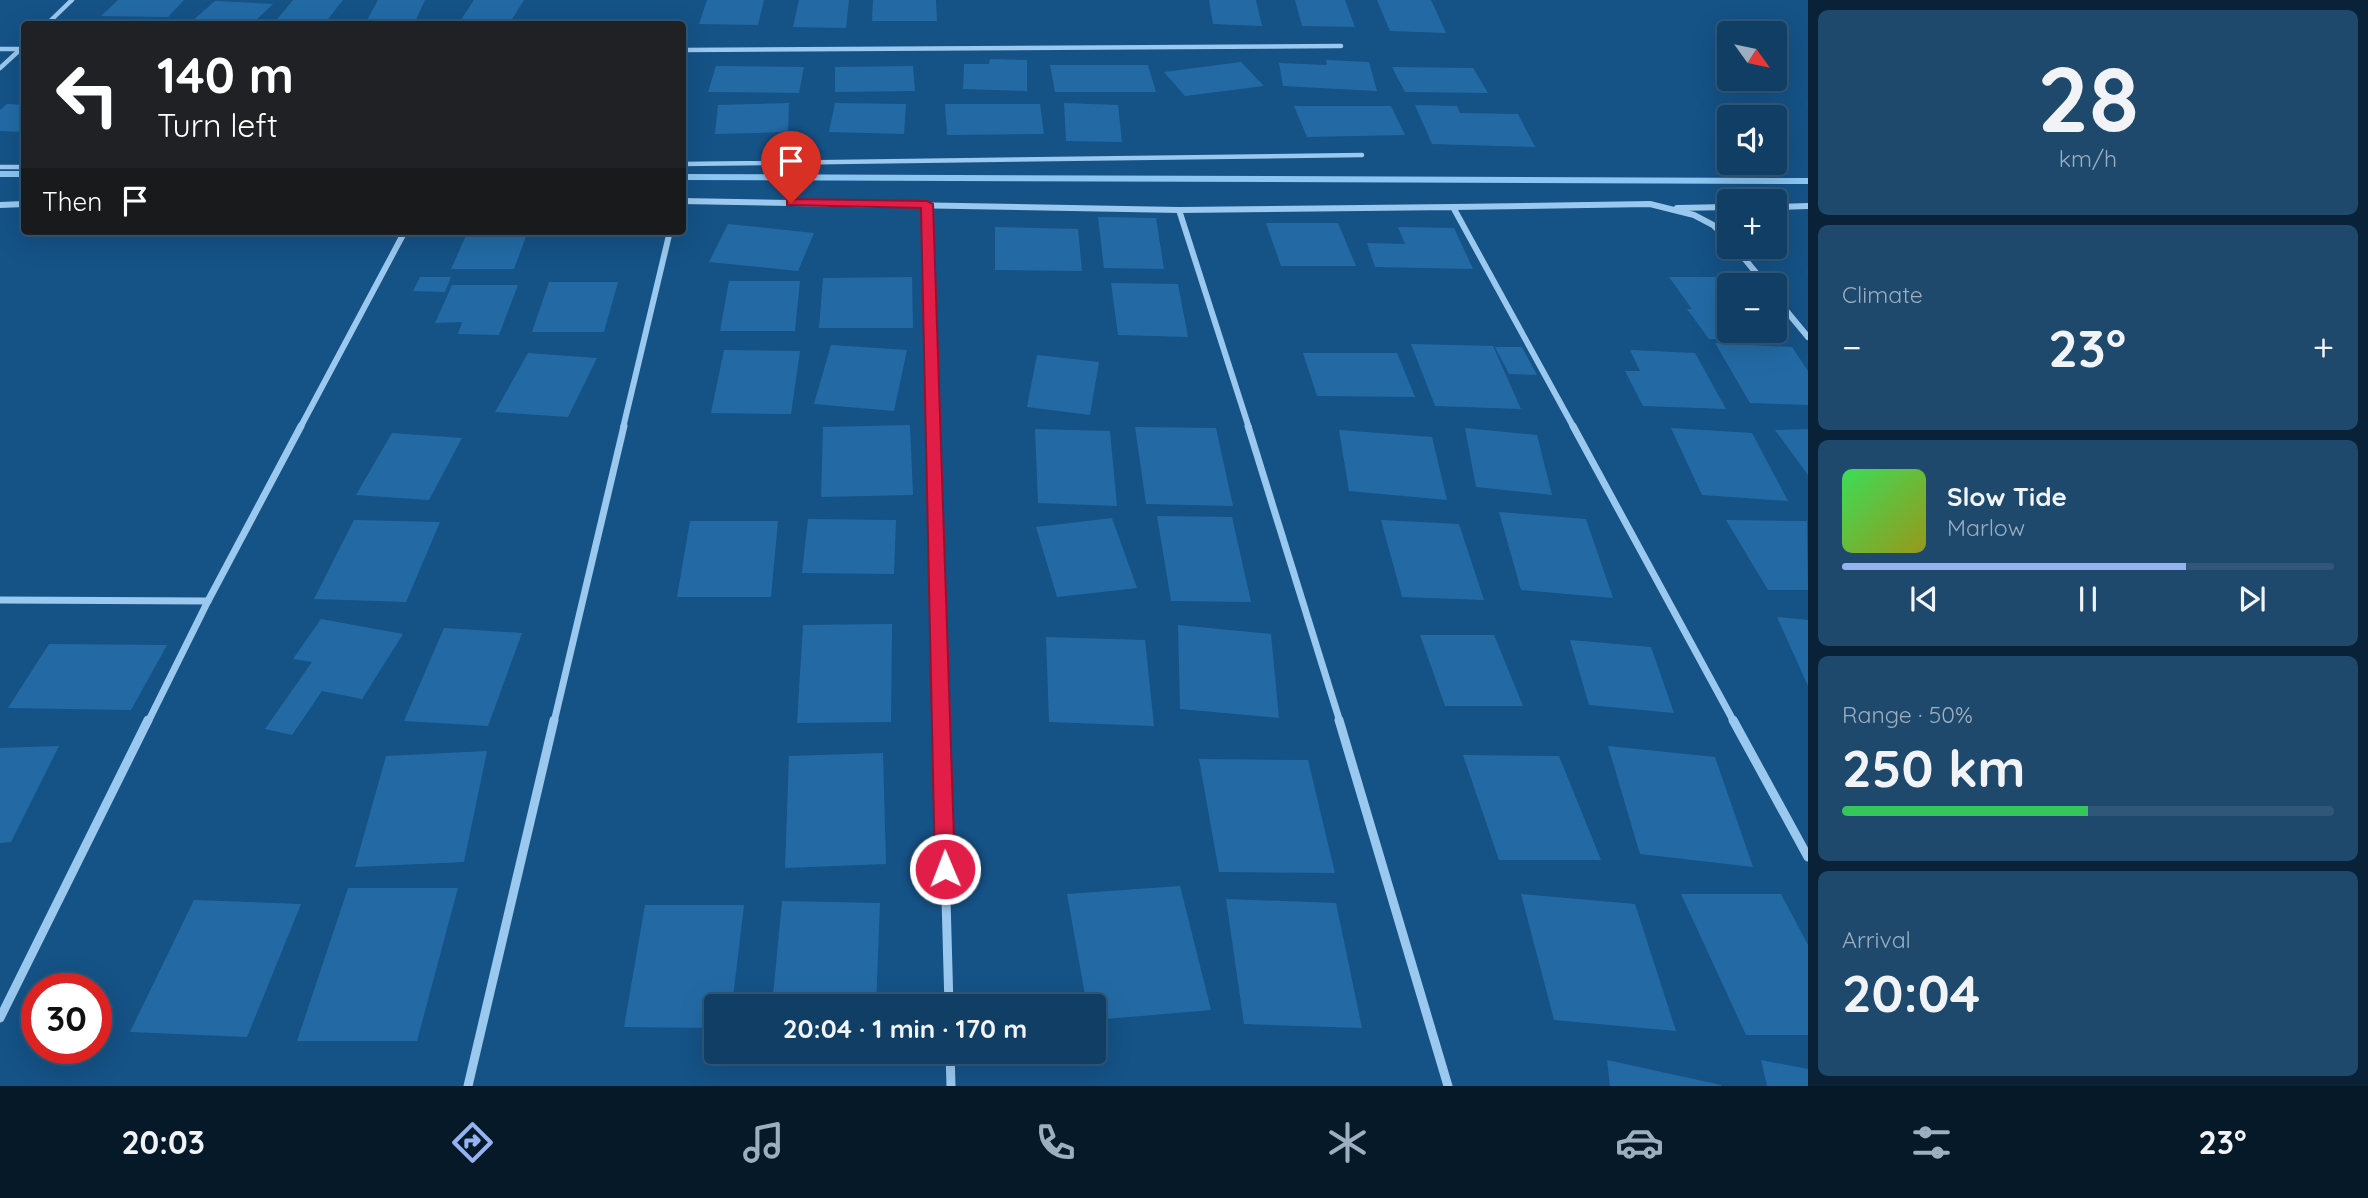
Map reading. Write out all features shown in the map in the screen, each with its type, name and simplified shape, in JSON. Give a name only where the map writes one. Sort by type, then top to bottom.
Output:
[{"type":"street","points":[[50,21],[72,0]]},
{"type":"street","points":[[686,50],[1341,46]]},
{"type":"street","points":[[0,48],[21,48]]},
{"type":"street","points":[[0,68],[21,50]]},
{"type":"street","points":[[686,164],[1362,155]]},
{"type":"street","points":[[0,167],[21,167]]},
{"type":"street","points":[[686,201],[1179,210],[1640,204],[1669,208],[1717,207]]},
{"type":"street","points":[[0,205],[21,204]]},
{"type":"street","points":[[927,204],[949,994]]},
{"type":"street","points":[[1787,207],[1808,206]]},
{"type":"street","points":[[1453,207],[1808,857]]},
{"type":"street","points":[[1669,208],[1704,221],[1717,231]]},
{"type":"street","points":[[1179,210],[1299,584],[1448,1086]]},
{"type":"street","points":[[0,1018],[208,601],[403,235]]},
{"type":"street","points":[[468,1086],[669,235]]},
{"type":"street","points":[[1745,259],[1756,273]]},
{"type":"street","points":[[1787,312],[1808,337]]},
{"type":"street","points":[[0,600],[208,601]]},
{"type":"street","points":[[950,1064],[951,1086]]},
{"type":"building","points":[[118,0],[184,0],[168,17],[101,16]]},
{"type":"building","points":[[293,0],[343,0],[327,21],[276,21]]},
{"type":"building","points":[[378,0],[425,0],[415,21],[367,21]]},
{"type":"building","points":[[474,0],[524,0],[511,21],[460,21]]},
{"type":"building","points":[[707,0],[764,0],[758,25],[699,24]]},
{"type":"building","points":[[799,0],[849,0],[846,28],[793,27]]},
{"type":"building","points":[[873,0],[936,0],[937,21],[872,21]]},
{"type":"building","points":[[1209,0],[1256,0],[1262,26],[1213,24]]},
{"type":"building","points":[[1295,0],[1345,0],[1355,27],[1302,26]]},
{"type":"building","points":[[1377,0],[1431,0],[1446,33],[1390,31]]},
{"type":"building","points":[[215,1],[273,4],[255,21],[192,21]]},
{"type":"building","points":[[990,59],[1027,60],[1027,91],[963,89],[964,64],[989,64]]},
{"type":"building","points":[[1326,60],[1369,62],[1377,91],[1283,86],[1279,63],[1327,65]]},
{"type":"building","points":[[1241,62],[1264,86],[1185,96],[1164,72]]},
{"type":"building","points":[[1050,65],[1148,65],[1156,92],[1055,92]]},
{"type":"building","points":[[716,66],[804,67],[799,93],[708,92]]},
{"type":"building","points":[[913,66],[915,91],[835,92],[835,67]]},
{"type":"building","points":[[1392,67],[1473,68],[1488,93],[1405,92]]},
{"type":"building","points":[[789,103],[788,132],[715,134],[718,105]]},
{"type":"building","points":[[835,103],[906,104],[904,134],[829,132]]},
{"type":"building","points":[[1064,103],[1118,105],[1122,142],[1066,141]]},
{"type":"building","points":[[7,104],[21,105],[21,132],[0,131],[0,110]]},
{"type":"building","points":[[945,104],[1040,104],[1044,134],[947,135]]},
{"type":"building","points":[[1415,105],[1457,106],[1460,113],[1518,114],[1535,147],[1432,144]]},
{"type":"building","points":[[1294,106],[1391,106],[1405,135],[1307,137]]},
{"type":"building","points":[[1098,217],[1156,218],[1164,269],[1104,268]]},
{"type":"building","points":[[1266,223],[1338,223],[1356,266],[1281,266]]},
{"type":"building","points":[[728,224],[814,233],[798,271],[709,262]]},
{"type":"building","points":[[995,227],[1078,229],[1082,271],[995,270]]},
{"type":"building","points":[[1398,227],[1454,228],[1473,269],[1375,267],[1367,243],[1405,244]]},
{"type":"building","points":[[466,235],[527,235],[514,269],[451,269]]},
{"type":"building","points":[[420,277],[451,277],[445,292],[413,291]]},
{"type":"building","points":[[912,277],[913,328],[819,328],[823,278]]},
{"type":"building","points":[[1669,277],[1717,277],[1717,339],[1709,339],[1687,309],[1692,309]]},
{"type":"building","points":[[729,281],[800,281],[795,331],[720,331]]},
{"type":"building","points":[[549,282],[618,282],[604,332],[532,332]]},
{"type":"building","points":[[1111,283],[1178,284],[1188,337],[1118,335]]},
{"type":"building","points":[[452,285],[518,285],[499,335],[458,334],[462,322],[435,323]]},
{"type":"building","points":[[1715,343],[1792,347],[1808,371],[1808,405],[1750,403]]},
{"type":"building","points":[[1411,344],[1493,346],[1521,409],[1435,406]]},
{"type":"building","points":[[831,345],[907,350],[894,411],[814,404]]},
{"type":"building","points":[[1495,347],[1522,347],[1537,375],[1509,374]]},
{"type":"building","points":[[724,350],[800,351],[791,414],[711,413]]},
{"type":"building","points":[[1630,350],[1695,353],[1726,409],[1643,406],[1625,371],[1640,371]]},
{"type":"building","points":[[528,353],[597,358],[568,417],[495,412]]},
{"type":"building","points":[[1303,353],[1397,353],[1415,397],[1317,396]]},
{"type":"building","points":[[1037,355],[1099,362],[1090,415],[1027,407]]},
{"type":"building","points":[[910,425],[913,495],[821,497],[823,427]]},
{"type":"building","points":[[1135,427],[1216,428],[1233,506],[1146,504]]},
{"type":"building","points":[[1465,428],[1537,435],[1552,495],[1476,487]]},
{"type":"building","points":[[1671,428],[1752,433],[1788,501],[1702,495]]},
{"type":"building","points":[[1035,429],[1110,431],[1117,506],[1038,503]]},
{"type":"building","points":[[1808,429],[1808,475],[1775,430]]},
{"type":"building","points":[[1339,430],[1432,437],[1447,500],[1349,491]]},
{"type":"building","points":[[392,433],[462,438],[429,500],[356,495]]},
{"type":"building","points":[[1499,512],[1586,519],[1613,598],[1521,590]]},
{"type":"building","points":[[1157,516],[1232,517],[1251,602],[1171,601]]},
{"type":"building","points":[[1112,518],[1137,588],[1057,597],[1036,527]]},
{"type":"building","points":[[808,519],[896,520],[894,574],[802,573]]},
{"type":"building","points":[[354,520],[440,522],[406,602],[314,599]]},
{"type":"building","points":[[1381,520],[1459,524],[1484,600],[1402,597]]},
{"type":"building","points":[[1726,520],[1807,521],[1808,590],[1768,590]]},
{"type":"building","points":[[690,521],[778,521],[771,597],[677,597]]},
{"type":"building","points":[[1777,617],[1808,620],[1808,686]]},
{"type":"building","points":[[321,619],[403,634],[362,699],[322,691],[292,735],[265,729],[312,662],[293,659]]},
{"type":"building","points":[[892,624],[891,722],[797,723],[803,625]]},
{"type":"building","points":[[1178,625],[1271,634],[1279,718],[1180,709]]},
{"type":"building","points":[[444,628],[522,633],[488,726],[404,721]]},
{"type":"building","points":[[1420,635],[1494,635],[1523,706],[1445,706]]},
{"type":"building","points":[[1046,637],[1145,640],[1154,726],[1049,722]]},
{"type":"building","points":[[1570,640],[1651,647],[1674,713],[1589,705]]},
{"type":"building","points":[[49,644],[167,645],[131,710],[8,708]]},
{"type":"building","points":[[59,746],[11,842],[0,843],[0,748]]},
{"type":"building","points":[[1608,746],[1715,757],[1753,867],[1640,854]]},
{"type":"building","points":[[487,751],[464,862],[355,867],[386,756]]},
{"type":"building","points":[[883,753],[886,864],[785,868],[789,756]]},
{"type":"building","points":[[1463,755],[1559,756],[1601,860],[1499,860]]},
{"type":"building","points":[[1199,759],[1308,760],[1335,873],[1219,872]]},
{"type":"building","points":[[1180,886],[1211,1010],[1106,1019],[1106,994],[1085,994],[1067,894]]},
{"type":"building","points":[[348,888],[458,888],[417,1041],[297,1041]]},
{"type":"building","points":[[1521,894],[1635,904],[1676,1031],[1554,1020]]},
{"type":"building","points":[[1681,894],[1781,894],[1808,945],[1808,1035],[1746,1035]]},
{"type":"building","points":[[1226,899],[1336,903],[1362,1028],[1244,1024]]},
{"type":"building","points":[[194,900],[301,904],[247,1037],[130,1032]]},
{"type":"building","points":[[782,901],[880,903],[876,994],[773,994]]},
{"type":"building","points":[[645,905],[744,905],[733,994],[704,994],[704,1028],[624,1027]]},
{"type":"building","points":[[1607,1060],[1721,1085],[1721,1086],[1610,1086]]},
{"type":"building","points":[[1761,1060],[1808,1069],[1808,1086],[1767,1086]]},
{"type":"waterway","points":[[0,174],[21,174]]},
{"type":"waterway","points":[[686,177],[1808,181]]},
{"type":"route","points":[[791,203],[927,204],[945,869]]}]
